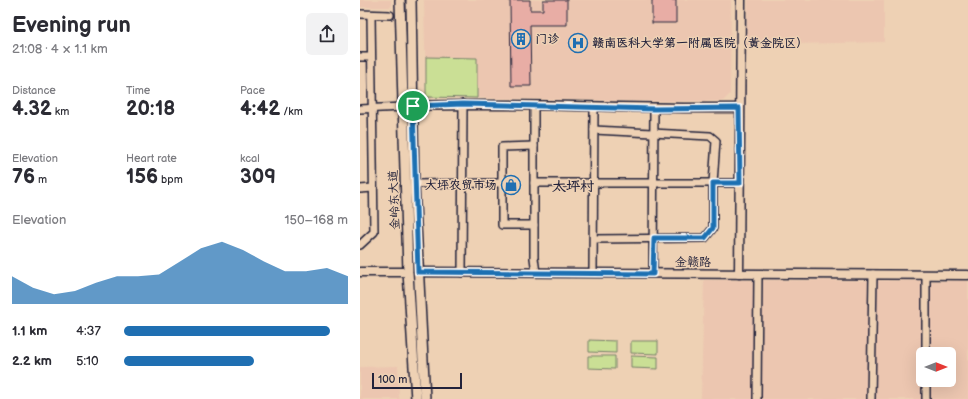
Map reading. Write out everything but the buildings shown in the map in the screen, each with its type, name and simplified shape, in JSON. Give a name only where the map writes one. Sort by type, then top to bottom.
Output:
[{"type":"main road","name":"金岭东大道","points":[[400,0],[408,272],[416,399]]},
{"type":"main road","name":"金岭东大道","points":[[411,0],[414,184],[425,399]]},
{"type":"street","points":[[739,274],[739,108],[741,0]]},
{"type":"street","points":[[360,14],[390,15]]},
{"type":"street","points":[[360,245],[374,232],[371,14]]},
{"type":"street","points":[[360,57],[371,57]]},
{"type":"street","points":[[413,106],[463,104],[654,109],[739,108]]},
{"type":"street","points":[[462,273],[463,104]]},
{"type":"street","points":[[534,106],[534,225],[536,273]]},
{"type":"street","points":[[360,109],[403,107]]},
{"type":"street","points":[[593,273],[594,107]]},
{"type":"street","points":[[653,274],[654,109]]},
{"type":"street","points":[[594,130],[710,136],[716,141],[713,183],[713,228],[705,238],[594,239]]},
{"type":"street","points":[[534,146],[502,147],[501,183],[502,226],[534,225]]},
{"type":"street","points":[[414,184],[501,183]]},
{"type":"street","points":[[534,183],[740,183]]},
{"type":"street","points":[[360,189],[373,188]]},
{"type":"street","points":[[360,272],[408,272]]},
{"type":"street","name":"金赣路","points":[[418,272],[968,275]]},
{"type":"street","points":[[757,399],[758,274]]},
{"type":"street","points":[[871,399],[873,274]]},
{"type":"street","points":[[926,275],[926,347]]},
{"type":"street","points":[[926,387],[926,399]]},
{"type":"shaded area","points":[[360,0],[391,0],[391,7],[360,7]]},
{"type":"shaded area","name":"赣南医科大学第一附属医院（黄金院区）","points":[[424,0],[731,0],[730,94],[723,101],[426,97]]},
{"type":"shaded area","name":"赣南医科大学第一附属医院（黄金院区）","points":[[748,0],[884,0],[884,42],[746,45]]},
{"type":"shaded area","points":[[704,280],[968,281],[968,399],[701,399]]},
{"type":"shaded area","points":[[398,366],[399,399],[360,399],[360,367]]},
{"type":"green space","points":[[426,57],[477,58],[477,98],[426,97]]},
{"type":"green space","points":[[589,340],[616,341],[616,353],[589,352]]},
{"type":"green space","points":[[631,341],[658,341],[658,354],[631,353]]},
{"type":"green space","points":[[588,356],[615,356],[615,369],[588,368]]},
{"type":"green space","points":[[631,356],[658,357],[658,369],[631,368]]},
{"type":"place","name":"门诊","points":[[521,39]]},
{"type":"place","name":"赣南医科大学第一附属医院（黄金院区）","points":[[578,43]]},
{"type":"place","name":"大坪农贸市场","points":[[511,185]]},
{"type":"district","name":"太坪村","points":[[573,186]]},
{"type":"route","points":[[463,104],[654,109],[739,108],[740,183],[713,183],[713,228],[705,238],[654,238],[653,274],[418,272],[414,184],[413,106],[463,104]]}]
